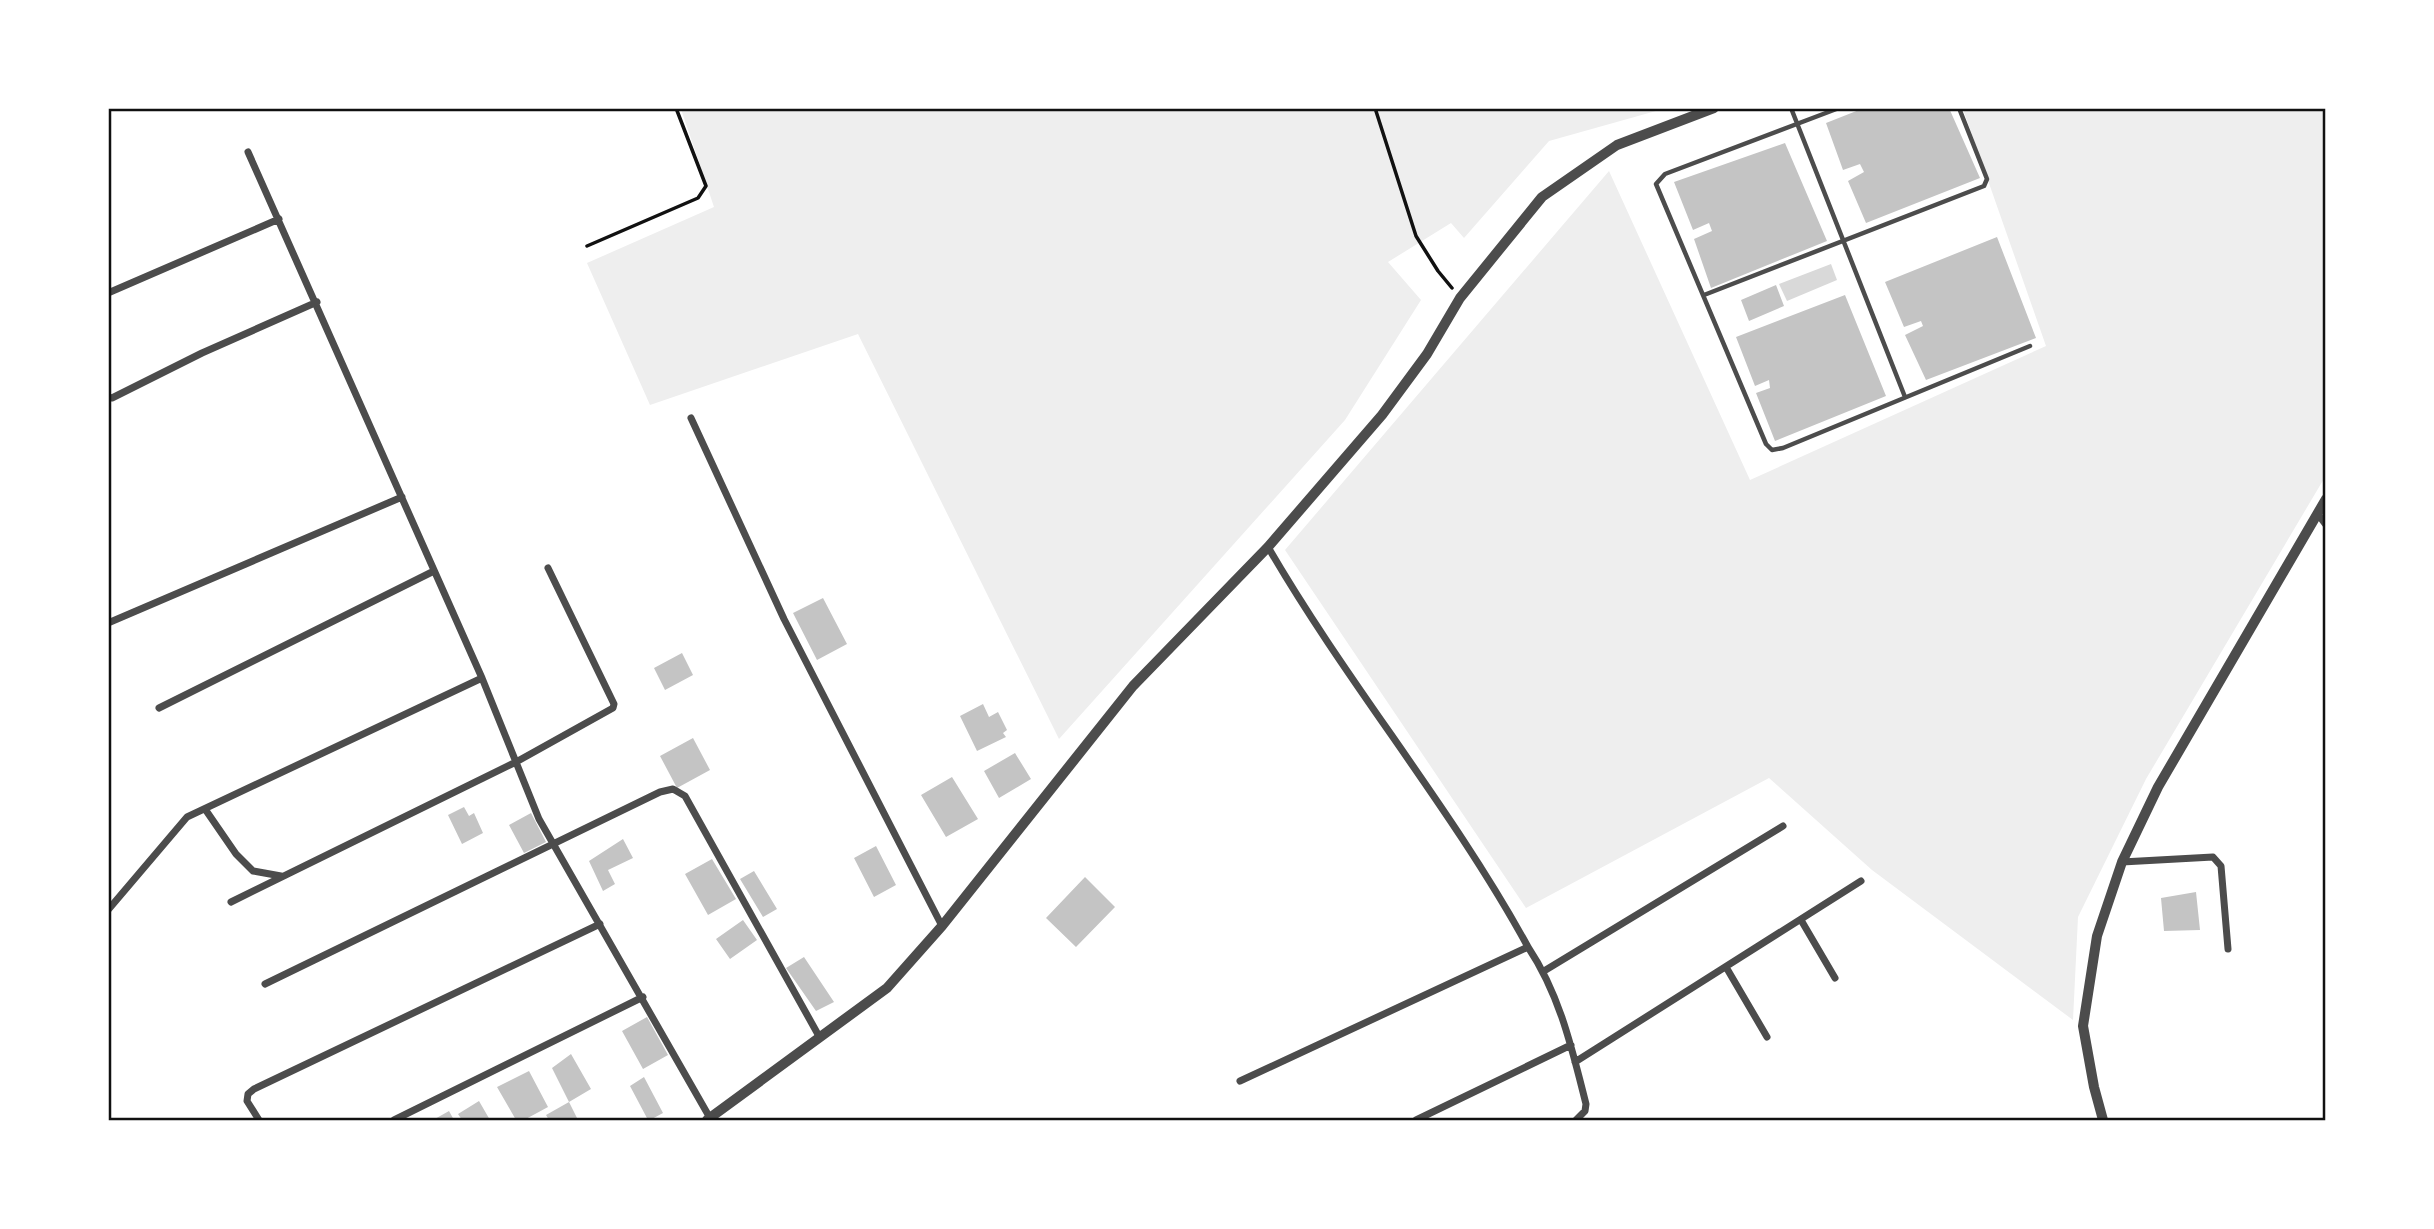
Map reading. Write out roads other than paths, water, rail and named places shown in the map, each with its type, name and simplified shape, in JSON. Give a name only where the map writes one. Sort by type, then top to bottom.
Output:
[{"type":"street","points":[[248,152],[482,678],[540,819],[643,997],[709,1119],[887,988],[942,926],[1133,686],[1268,547],[1382,415],[1427,354],[1460,298],[1542,197],[1617,145],[1714,108]]},
{"type":"street","points":[[108,293],[279,219]]},
{"type":"street","points":[[108,397],[112,398],[317,302]]},
{"type":"street","points":[[691,418],[784,619],[942,926]]},
{"type":"street","points":[[108,623],[402,497]]},
{"type":"street","points":[[2103,1121],[2083,1026],[2097,936],[2122,862],[2158,787],[2326,499]]},
{"type":"street","points":[[2317,513],[2326,525]]},
{"type":"street","points":[[1268,547],[1298,598],[1496,888],[1544,971],[1571,1045],[1586,1104],[1585,1111],[1576,1121]]},
{"type":"street","points":[[231,902],[516,762],[608,713],[614,704],[548,568]]},
{"type":"street","points":[[159,708],[434,571]]},
{"type":"street","points":[[108,909],[187,817],[482,678]]},
{"type":"street","points":[[265,984],[660,792],[673,789],[685,796],[820,1038]]},
{"type":"street","points":[[205,809],[236,854],[253,871],[284,876]]},
{"type":"street","points":[[1544,971],[1783,826]]},
{"type":"street","points":[[2122,862],[2213,857],[2218,860],[2221,866],[2228,950]]},
{"type":"street","points":[[1575,1062],[1861,881]]},
{"type":"street","points":[[1801,920],[1835,978]]},
{"type":"street","points":[[259,1121],[247,1101],[248,1094],[254,1089],[600,924]]},
{"type":"street","points":[[1240,1081],[1528,947]]},
{"type":"street","points":[[1726,967],[1767,1037]]},
{"type":"street","points":[[394,1121],[643,997]]},
{"type":"street","points":[[1416,1121],[1571,1045]]},
{"type":"lane","points":[[1791,108],[1905,398]]},
{"type":"lane","points":[[1839,108],[1659,178],[1656,184],[1766,444],[1772,450],[1783,448],[2030,346]]},
{"type":"lane","points":[[1704,295],[1986,183],[1987,179],[1959,108]]}]
